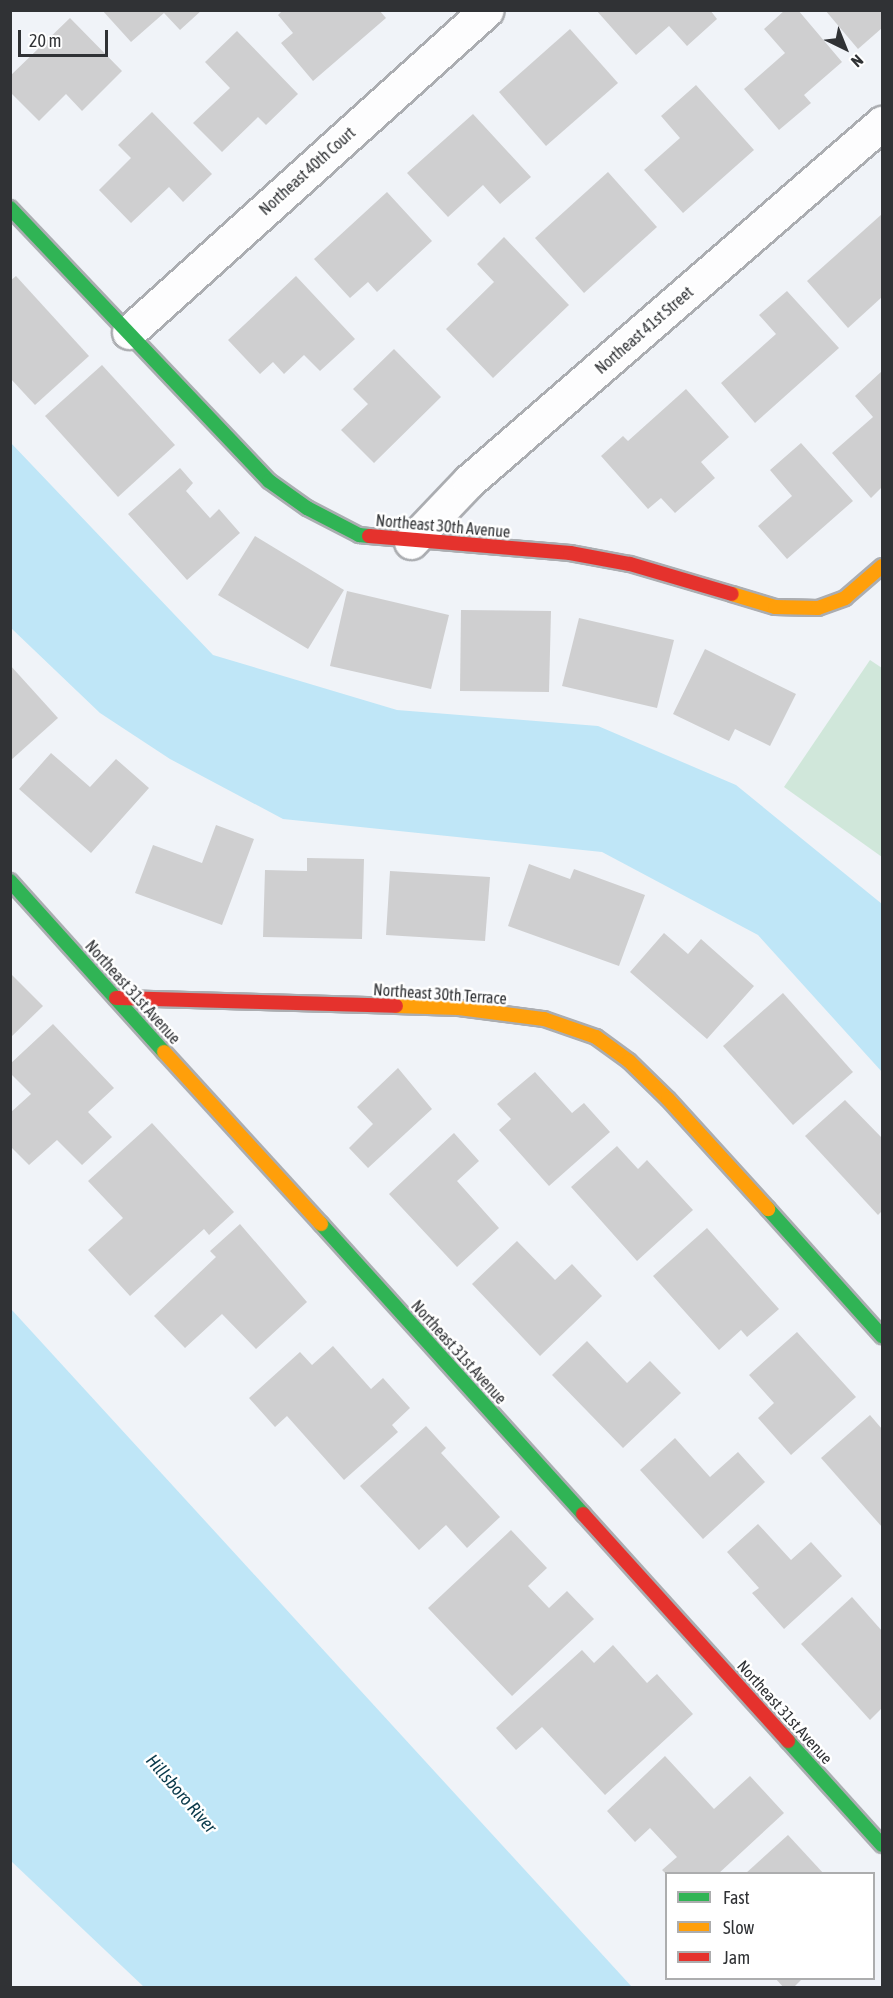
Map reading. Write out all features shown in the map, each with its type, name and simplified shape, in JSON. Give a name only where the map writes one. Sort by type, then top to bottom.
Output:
[{"type":"street","name":"Northeast 40th Court","points":[[129,332],[486,10]]},
{"type":"street","name":"Northeast 41st Street","points":[[411,542],[469,481],[882,123]]},
{"type":"street","name":"Northeast 30th Avenue","points":[[10,208],[268,482],[307,508],[359,535],[411,542],[570,553],[630,564],[775,607],[818,608],[845,598],[882,566]]},
{"type":"street","name":"Northeast 31st Avenue","points":[[10,881],[882,1845]]},
{"type":"street","name":"Northeast 30th Terrace","points":[[116,998],[459,1008],[544,1019],[596,1037],[629,1061],[668,1099],[882,1336]]},
{"type":"green space","points":[[870,660],[882,668],[882,857],[784,787]]},
{"type":"water","points":[[11,443],[213,655],[397,710],[598,726],[736,785],[882,904],[882,1072],[758,935],[602,852],[283,819],[170,759],[100,713],[11,628]]},
{"type":"water","name":"Hillsboro River","points":[[10,1309],[632,1987],[144,1987],[11,1861]]},
{"type":"building","points":[[102,10],[202,10],[180,30],[164,13],[131,42]]},
{"type":"building","points":[[283,10],[379,10],[386,18],[313,81],[281,43],[293,33],[278,15]]},
{"type":"building","points":[[596,10],[710,10],[717,19],[687,46],[669,26],[636,55]]},
{"type":"building","points":[[785,10],[798,10],[842,62],[804,95],[811,103],[779,130],[744,89],[785,53],[764,29]]},
{"type":"building","points":[[825,10],[882,10],[882,28],[858,49]]},
{"type":"building","points":[[70,18],[122,71],[82,111],[66,94],[39,121],[10,92],[10,76]]},
{"type":"building","points":[[570,29],[618,83],[546,146],[499,92]]},
{"type":"building","points":[[237,31],[298,94],[266,125],[258,117],[222,152],[193,123],[230,88],[205,62]]},
{"type":"building","points":[[696,85],[754,150],[683,213],[644,170],[680,138],[661,116]]},
{"type":"building","points":[[152,112],[212,174],[183,202],[169,187],[131,223],[99,190],[131,158],[118,145]]},
{"type":"building","points":[[473,114],[531,177],[500,204],[483,185],[448,217],[407,173]]},
{"type":"building","points":[[608,172],[657,227],[584,293],[535,238]]},
{"type":"building","points":[[387,192],[432,241],[377,292],[368,282],[350,298],[314,259]]},
{"type":"building","points":[[882,214],[882,297],[848,328],[807,281]]},
{"type":"building","points":[[504,237],[569,305],[493,378],[446,329],[494,282],[477,264]]},
{"type":"building","points":[[16,276],[89,356],[35,405],[10,378],[10,281]]},
{"type":"building","points":[[296,276],[355,339],[320,371],[304,355],[284,374],[273,362],[260,374],[228,340]]},
{"type":"building","points":[[787,291],[839,348],[755,423],[721,383],[776,334],[759,315]]},
{"type":"building","points":[[394,349],[441,397],[374,463],[341,430],[368,404],[353,389]]},
{"type":"building","points":[[102,365],[175,445],[118,497],[45,416]]},
{"type":"building","points":[[882,371],[882,487],[871,498],[832,453],[873,417],[855,396]]},
{"type":"building","points":[[686,389],[729,437],[701,462],[715,478],[675,513],[661,498],[648,509],[601,456],[623,436],[628,441]]},
{"type":"building","points":[[801,443],[853,501],[787,559],[758,526],[792,496],[770,470]]},
{"type":"building","points":[[180,468],[193,483],[186,491],[210,518],[219,509],[240,533],[187,580],[128,514]]},
{"type":"building","points":[[255,536],[344,590],[308,649],[218,595]]},
{"type":"building","points":[[347,591],[449,615],[431,689],[330,666]]},
{"type":"building","points":[[461,610],[551,611],[549,692],[460,691]]},
{"type":"building","points":[[579,618],[674,640],[657,708],[562,686]]},
{"type":"building","points":[[705,649],[796,694],[770,746],[735,729],[729,741],[673,714]]},
{"type":"building","points":[[10,665],[58,718],[10,761]]},
{"type":"building","points":[[51,753],[90,787],[116,759],[149,788],[91,853],[19,789]]},
{"type":"building","points":[[216,825],[254,839],[222,925],[135,893],[153,845],[202,863]]},
{"type":"building","points":[[307,858],[364,859],[362,939],[263,937],[265,870],[307,871]]},
{"type":"building","points":[[529,864],[570,879],[574,869],[645,895],[619,966],[508,926]]},
{"type":"building","points":[[390,871],[490,877],[485,941],[386,935]]},
{"type":"building","points":[[664,933],[688,954],[701,939],[754,986],[707,1039],[630,972]]},
{"type":"building","points":[[10,973],[43,1006],[10,1038]]},
{"type":"building","points":[[783,993],[853,1072],[793,1125],[723,1046]]},
{"type":"building","points":[[53,1024],[114,1088],[88,1112],[112,1137],[82,1165],[57,1140],[29,1165],[10,1146],[10,1113],[31,1094],[10,1073],[10,1064]]},
{"type":"building","points":[[398,1068],[432,1109],[368,1168],[349,1148],[373,1124],[357,1107]]},
{"type":"building","points":[[535,1072],[572,1113],[584,1103],[610,1132],[549,1186],[499,1130],[511,1119],[497,1104]]},
{"type":"building","points":[[845,1100],[882,1138],[882,1211],[878,1215],[805,1136]]},
{"type":"building","points":[[152,1123],[234,1212],[209,1235],[204,1229],[130,1296],[88,1250],[123,1218],[88,1181]]},
{"type":"building","points":[[454,1133],[479,1161],[457,1181],[499,1228],[457,1267],[389,1194]]},
{"type":"building","points":[[617,1146],[638,1169],[647,1160],[693,1210],[637,1261],[571,1187]]},
{"type":"building","points":[[240,1224],[307,1302],[256,1349],[222,1314],[185,1348],[154,1316],[216,1257],[210,1251]]},
{"type":"building","points":[[707,1228],[779,1309],[747,1337],[741,1330],[719,1350],[653,1276]]},
{"type":"building","points":[[517,1241],[555,1280],[572,1264],[602,1296],[540,1356],[472,1284]]},
{"type":"building","points":[[797,1332],[856,1397],[791,1455],[758,1418],[774,1403],[749,1375]]},
{"type":"building","points":[[587,1341],[627,1383],[650,1361],[681,1393],[623,1448],[552,1375]]},
{"type":"building","points":[[333,1346],[371,1389],[383,1378],[410,1408],[392,1425],[398,1432],[344,1480],[287,1416],[275,1427],[249,1398],[300,1352],[312,1365]]},
{"type":"building","points":[[870,1415],[882,1429],[882,1527],[821,1458]]},
{"type":"building","points":[[426,1426],[446,1448],[441,1453],[500,1517],[467,1548],[446,1525],[419,1550],[360,1486]]},
{"type":"building","points":[[675,1438],[710,1477],[738,1452],[765,1482],[703,1539],[640,1470]]},
{"type":"building","points":[[758,1524],[791,1560],[811,1542],[842,1576],[784,1629],[752,1593],[759,1588],[727,1552]]},
{"type":"building","points":[[511,1530],[547,1568],[528,1586],[549,1608],[567,1591],[594,1619],[512,1696],[428,1608]]},
{"type":"building","points":[[852,1597],[882,1631],[882,1708],[870,1720],[801,1644]]},
{"type":"building","points":[[613,1645],[647,1683],[657,1674],[693,1714],[605,1795],[542,1727],[516,1750],[496,1728],[582,1650],[594,1663]]},
{"type":"building","points":[[665,1756],[714,1809],[750,1776],[784,1813],[720,1872],[665,1873],[662,1870],[677,1857],[650,1828],[635,1842],[607,1811]]},
{"type":"building","points":[[788,1835],[822,1872],[747,1872]]},
{"type":"building","points":[[777,1980],[801,1980],[793,1988],[784,1988]]},
{"type":"traffic: fast","points":[[10,208],[269,481],[307,508],[359,535],[369,536]]},
{"type":"traffic: fast","points":[[10,881],[164,1052]]},
{"type":"traffic: fast","points":[[768,1209],[882,1336]]},
{"type":"traffic: fast","points":[[321,1224],[583,1514]]},
{"type":"traffic: fast","points":[[788,1741],[882,1845]]},
{"type":"traffic: slow","points":[[732,594],[775,607],[818,608],[845,598],[882,566]]},
{"type":"traffic: slow","points":[[396,1006],[459,1008],[544,1019],[596,1037],[629,1061],[668,1099],[768,1209]]},
{"type":"traffic: slow","points":[[164,1052],[321,1224]]},
{"type":"traffic: jam","points":[[369,536],[570,553],[630,564],[732,594]]},
{"type":"traffic: jam","points":[[116,998],[396,1006]]},
{"type":"traffic: jam","points":[[583,1514],[788,1741]]}]
